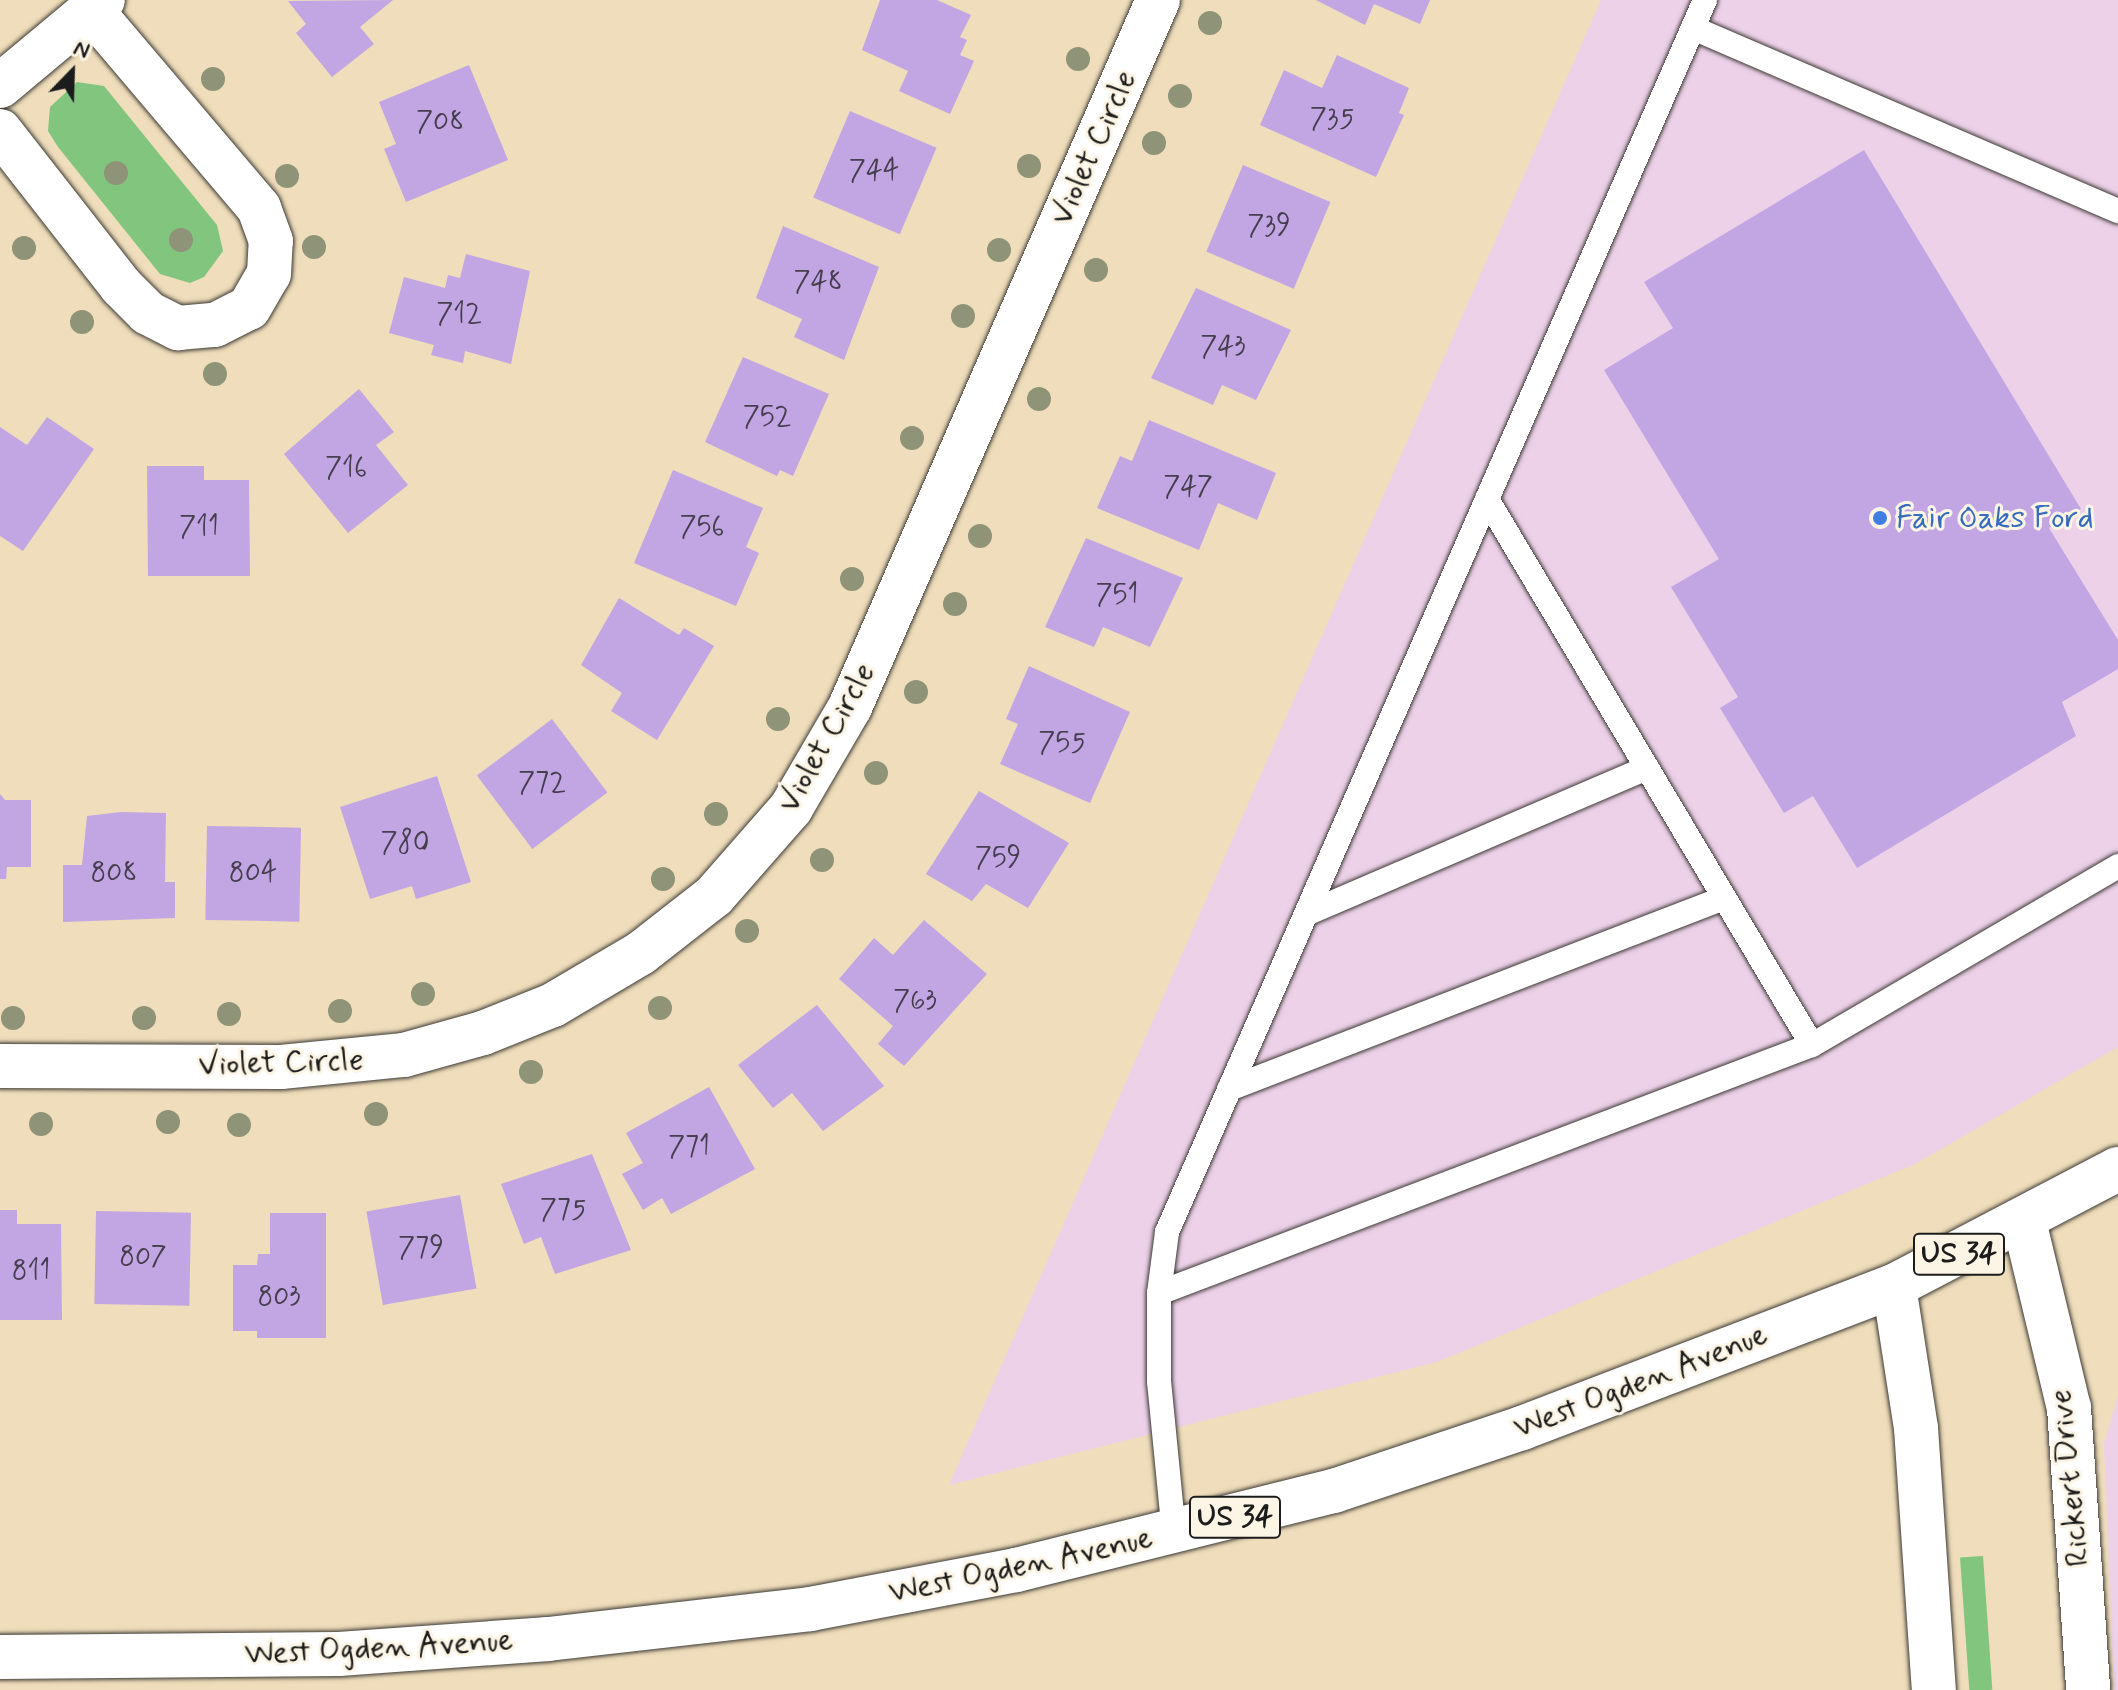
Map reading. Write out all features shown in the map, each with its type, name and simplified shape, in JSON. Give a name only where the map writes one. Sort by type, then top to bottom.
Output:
[{"type":"street","name":"Violet Circle","points":[[0,1066],[281,1067],[404,1055],[483,1033],[553,1005],[622,966],[714,896],[784,817],[850,707],[1158,0]]},
{"type":"street","points":[[0,86],[97,6],[259,208],[271,241],[269,274],[249,308],[215,325],[178,328],[148,313],[121,286],[0,131]]},
{"type":"street","name":"West Ogden Avenue","points":[[0,1657],[339,1654],[548,1639],[810,1609],[1174,1534],[1334,1491],[1522,1428],[1894,1286],[2024,1221],[2118,1169]]},
{"type":"street","name":"Rickert Drive","points":[[2024,1221],[2069,1408],[2088,1690]]},
{"type":"street","points":[[1894,1286],[1916,1428],[1934,1690]]},
{"type":"lane","points":[[1174,1534],[1159,1382],[1159,1293],[1167,1232],[1705,0]]},
{"type":"lane","points":[[1693,28],[2118,211]]},
{"type":"lane","points":[[1487,499],[1812,1045]]},
{"type":"lane","points":[[1306,914],[1647,768]]},
{"type":"lane","points":[[1159,1293],[1812,1045],[2118,866]]},
{"type":"lane","points":[[1229,1089],[1724,898]]},
{"type":"shaded area","points":[[1601,0],[2118,0],[2118,1047],[1915,1164],[1437,1362],[949,1485]]},
{"type":"shaded area","points":[[2118,1396],[2118,1690],[2114,1690],[2104,1443]]},
{"type":"green space","points":[[77,82],[104,86],[217,225],[223,251],[204,277],[190,283],[160,274],[58,147],[48,131],[50,107]]},
{"type":"green space","points":[[1983,1556],[1992,1690],[1969,1690],[1960,1558]]},
{"type":"building","points":[[393,0],[360,27],[374,44],[332,77],[296,33],[306,24],[288,1]]},
{"type":"building","points":[[880,0],[937,0],[971,15],[960,37],[967,40],[960,55],[974,61],[950,114],[899,91],[908,71],[862,50]]},
{"type":"building","points":[[1316,0],[1430,0],[1420,24],[1374,4],[1365,25]]},
{"type":"building","points":[[1337,55],[1409,88],[1399,113],[1404,115],[1376,177],[1260,125],[1284,70],[1322,88]]},
{"type":"building","points":[[469,65],[508,160],[406,202],[384,149],[396,144],[379,102]]},
{"type":"building","points":[[850,111],[937,148],[900,234],[813,198]]},
{"type":"building","name":"Fair Oaks Ford","points":[[1864,150],[2081,509],[2049,528],[2118,640],[2118,669],[2062,702],[2076,736],[1857,868],[1813,796],[1784,813],[1720,708],[1738,697],[1671,587],[1719,559],[1604,370],[1673,328],[1644,282]]},
{"type":"building","points":[[1243,165],[1330,202],[1294,289],[1206,252]]},
{"type":"building","points":[[783,226],[879,267],[844,360],[794,337],[802,319],[756,298]]},
{"type":"building","points":[[466,254],[530,271],[511,364],[465,351],[463,363],[431,355],[434,345],[389,333],[404,277],[445,288],[448,275],[460,278]]},
{"type":"building","points":[[1196,288],[1291,330],[1256,400],[1222,385],[1213,405],[1151,378]]},
{"type":"building","points":[[743,357],[829,394],[793,476],[780,470],[777,476],[705,442]]},
{"type":"building","points":[[359,389],[394,432],[376,445],[408,485],[348,533],[284,454]]},
{"type":"building","points":[[47,417],[94,449],[23,551],[0,536],[0,427],[27,445]]},
{"type":"building","points":[[1149,420],[1276,473],[1257,520],[1218,503],[1199,550],[1097,508],[1120,456],[1132,461]]},
{"type":"building","points":[[147,466],[204,466],[204,480],[249,480],[250,576],[148,576]]},
{"type":"building","points":[[673,470],[763,508],[746,547],[759,553],[736,606],[634,563]]},
{"type":"building","points":[[1086,538],[1183,578],[1150,647],[1103,627],[1094,647],[1045,627]]},
{"type":"building","points":[[619,598],[679,635],[684,628],[714,646],[657,740],[611,711],[622,693],[581,665]]},
{"type":"building","points":[[1029,666],[1130,712],[1090,803],[1000,764],[1018,724],[1006,719]]},
{"type":"building","points":[[552,719],[607,792],[532,849],[477,776]]},
{"type":"building","points":[[437,776],[471,882],[416,899],[412,886],[370,899],[340,807]]},
{"type":"building","points":[[979,791],[1069,843],[1028,908],[986,884],[972,901],[926,874]]},
{"type":"building","points":[[0,794],[5,800],[31,800],[31,867],[7,867],[6,879],[0,879]]},
{"type":"building","points":[[121,812],[166,813],[165,882],[175,882],[175,918],[63,922],[63,865],[82,865],[87,816]]},
{"type":"building","points":[[207,826],[301,828],[299,922],[205,920]]},
{"type":"building","points":[[924,920],[987,974],[904,1066],[878,1044],[893,1026],[839,979],[874,938],[893,955]]},
{"type":"building","points":[[817,1005],[884,1086],[823,1131],[792,1093],[773,1108],[738,1065]]},
{"type":"building","points":[[709,1087],[755,1169],[671,1214],[662,1198],[643,1210],[622,1174],[643,1163],[626,1133]]},
{"type":"building","points":[[592,1154],[631,1250],[555,1274],[541,1237],[524,1244],[501,1184]]},
{"type":"building","points":[[460,1195],[476,1289],[383,1305],[366,1211]]},
{"type":"building","points":[[0,1210],[17,1210],[17,1224],[61,1224],[62,1320],[0,1320]]},
{"type":"building","points":[[96,1211],[191,1213],[189,1306],[94,1304]]},
{"type":"building","points":[[270,1213],[326,1213],[326,1338],[257,1338],[257,1331],[233,1331],[233,1265],[257,1265],[258,1254],[270,1254]]},
{"type":"place","name":"Fair Oaks Ford","points":[[1880,518]]}]
